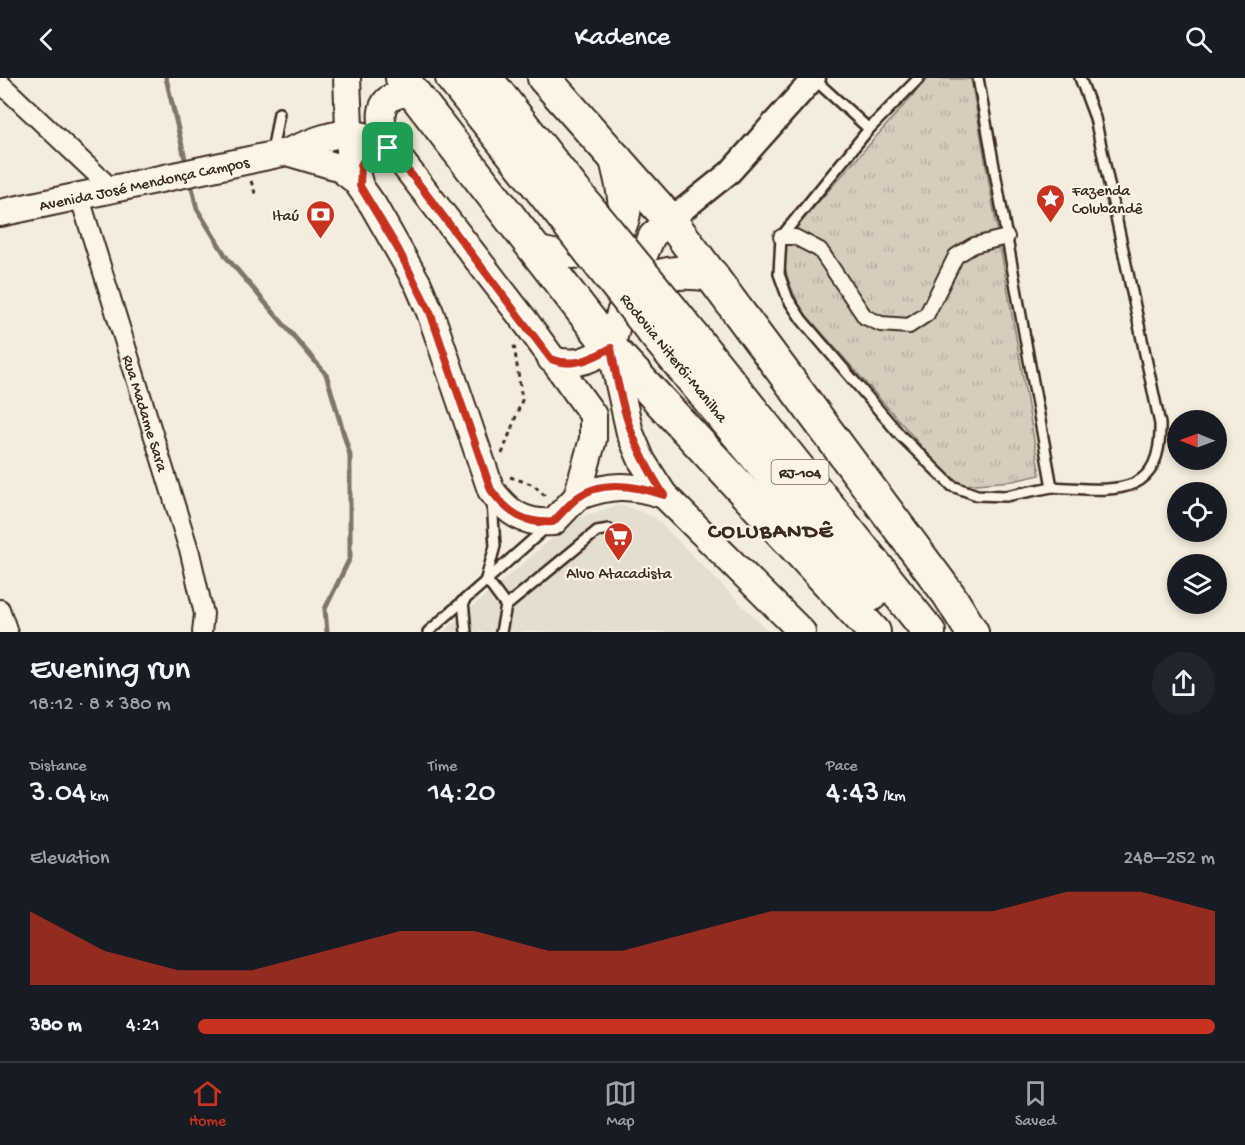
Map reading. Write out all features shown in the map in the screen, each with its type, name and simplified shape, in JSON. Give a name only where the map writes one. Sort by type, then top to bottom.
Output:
[{"type":"highway","name":"Rodovia Niterói-Manilha","points":[[452,78],[566,200],[663,321],[902,632]]},
{"type":"highway","name":"Rodovia Niterói-Manilha","points":[[486,78],[566,200]]},
{"type":"highway","points":[[544,78],[616,158],[661,228],[712,275],[949,596],[972,632]]},
{"type":"highway","points":[[408,86],[611,348],[874,632]]},
{"type":"highway","points":[[604,250],[616,236],[625,215],[616,158]]},
{"type":"highway","points":[[630,290],[658,275],[670,272],[712,275]]},
{"type":"highway","name":"Rodovia Niterói-Manilha","points":[[663,321],[929,632]]},
{"type":"main road","points":[[347,78],[353,167],[360,186],[403,258],[430,312],[491,490],[509,512],[527,521],[552,512],[577,497],[604,487],[632,487],[664,495]]},
{"type":"main road","points":[[388,148],[380,117],[381,110],[394,96],[408,86]]},
{"type":"main road","points":[[349,133],[368,136],[388,148],[430,197],[565,380],[589,406],[595,425],[577,497]]},
{"type":"main road","name":"Avenida José Mendonça Campos","points":[[1,210],[211,169],[349,133]]},
{"type":"main road","points":[[360,186],[361,165],[365,158],[376,149],[388,148]]},
{"type":"main road","points":[[279,153],[338,167],[360,186]]},
{"type":"main road","points":[[533,248],[557,256],[580,255],[604,250],[661,228]]},
{"type":"main road","points":[[661,228],[620,313],[611,348],[630,433],[642,461],[664,495],[802,632]]},
{"type":"main road","points":[[551,359],[562,363],[579,363],[611,348]]},
{"type":"street","points":[[661,228],[730,172],[814,78]]},
{"type":"street","points":[[0,83],[112,189]]},
{"type":"street","name":"Rua Madame Sara","points":[[80,195],[190,553],[204,614],[202,632]]},
{"type":"street","points":[[781,237],[795,237],[820,250],[864,317],[881,324],[909,326],[927,314],[956,256],[974,245],[1007,237]]},
{"type":"street","points":[[0,609],[8,632]]},
{"type":"lane","points":[[814,78],[869,129]]},
{"type":"lane","points":[[920,78],[869,129],[781,237],[779,274],[788,299],[802,320],[900,435],[952,486],[977,495],[1006,496],[1052,487],[1114,488],[1136,482],[1152,472],[1161,448],[1160,424],[1095,118],[1080,78]]},
{"type":"lane","points":[[978,78],[1052,487]]},
{"type":"lane","points":[[279,113],[279,153]]},
{"type":"lane","points":[[486,579],[495,546],[491,490]]},
{"type":"lane","points":[[428,632],[486,579],[552,512]]},
{"type":"lane","points":[[501,632],[506,606],[597,531],[609,529]]},
{"type":"lane","points":[[486,579],[506,606]]},
{"type":"lane","points":[[462,601],[466,632]]},
{"type":"path","points":[[504,462],[502,453],[522,400],[514,344],[509,337]]},
{"type":"path","points":[[507,471],[510,477],[534,485],[552,512]]},
{"type":"shaded area","points":[[620,504],[654,517],[769,632],[443,632],[575,519]]},
{"type":"green space","points":[[928,78],[971,79],[1040,475],[1013,481],[964,485],[944,472],[801,309],[788,277],[783,242]]},
{"type":"waterway","points":[[166,78],[187,167]]},
{"type":"waterway","points":[[190,179],[197,209],[227,258],[326,374],[350,455],[350,558],[325,609],[327,632]]},
{"type":"place","name":"Fazenda Colubandê","points":[[1051,224]]},
{"type":"place","name":"Itaú","points":[[320,240]]},
{"type":"place","name":"Alvo Atacadista","points":[[619,562]]},
{"type":"district","name":"COLUBANDÊ","points":[[771,529]]},
{"type":"route","points":[[388,148],[402,162],[551,359],[562,363],[579,363],[594,358],[611,348],[630,433],[642,461],[664,495],[632,487],[604,487],[577,497],[553,522],[527,521],[509,512],[500,502],[491,490],[430,312],[418,284],[360,186],[359,174],[365,158],[376,149],[388,148]]}]
